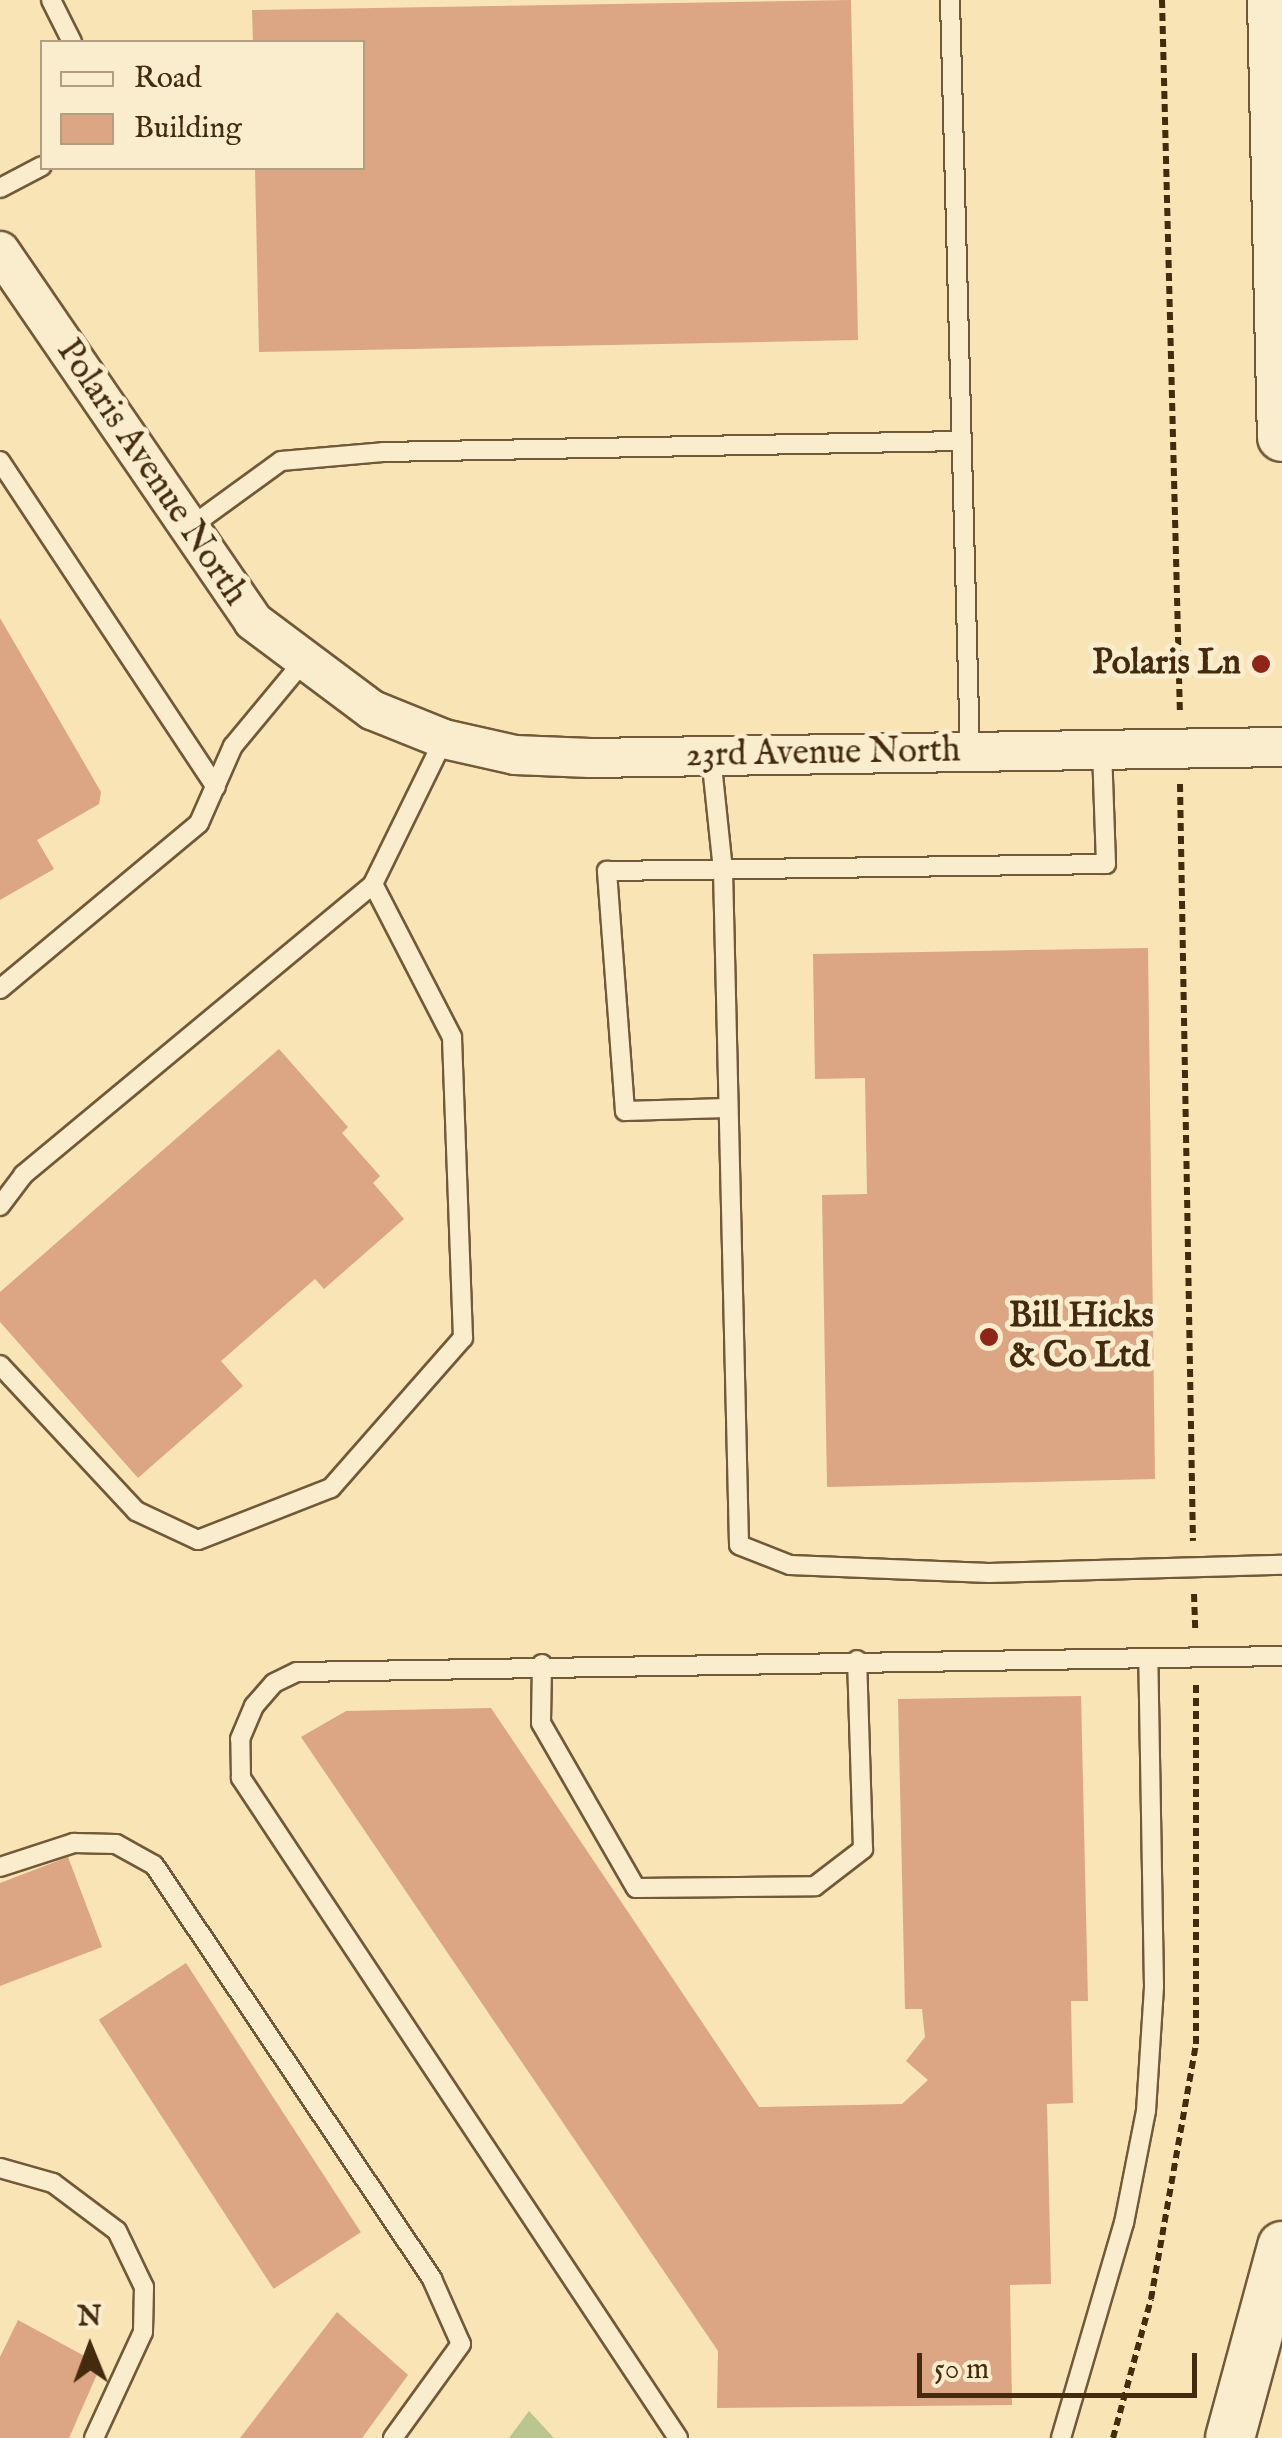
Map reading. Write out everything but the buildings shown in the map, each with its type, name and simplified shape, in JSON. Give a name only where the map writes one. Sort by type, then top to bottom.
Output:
[{"type":"street","points":[[1272,0],[1282,437]]},
{"type":"street","name":"Polaris Avenue North","points":[[0,251],[186,530],[252,621],[302,663],[372,710]]},
{"type":"street","name":"23rd Avenue North","points":[[372,710],[444,739],[515,754],[711,756],[1282,747]]},
{"type":"street","points":[[1230,2438],[1282,2246]]},
{"type":"lane","points":[[52,0],[71,40]]},
{"type":"lane","points":[[950,0],[970,752]]},
{"type":"lane","points":[[0,188],[40,167]]},
{"type":"lane","points":[[186,530],[281,460],[382,452],[962,440]]},
{"type":"lane","points":[[0,461],[216,786]]},
{"type":"lane","points":[[0,988],[199,823],[234,746],[302,663]]},
{"type":"lane","points":[[0,1206],[23,1175],[373,884],[444,739]]},
{"type":"lane","points":[[726,1108],[624,1111],[607,871],[1106,864],[1102,749]]},
{"type":"lane","points":[[711,756],[723,870],[738,1545],[810,1566],[988,1573],[1282,1565]]},
{"type":"lane","points":[[0,1365],[136,1511],[198,1540],[331,1488],[463,1338],[452,1037],[373,884]]},
{"type":"lane","points":[[678,2438],[241,1778],[240,1739],[254,1706],[274,1684],[298,1672],[542,1664],[1282,1656]]},
{"type":"lane","points":[[1060,2438],[1124,2224],[1146,2111],[1154,1986],[1148,1658]]},
{"type":"lane","points":[[542,1664],[541,1723],[636,1888],[814,1886],[863,1850],[857,1660]]},
{"type":"lane","points":[[0,1868],[74,1842],[116,1844],[154,1865],[432,2279],[461,2344],[393,2438]]},
{"type":"lane","points":[[0,2168],[53,2184],[117,2231],[144,2287],[143,2332],[94,2438]]},
{"type":"path","points":[[1162,0],[1180,716]]},
{"type":"path","points":[[1113,2438],[1158,2264],[1196,2044],[1196,1657],[1180,777]]},
{"type":"green space","points":[[529,2411],[554,2438],[509,2438]]},
{"type":"place","name":"Polaris Ln","points":[[1261,664]]},
{"type":"place","name":"Bill Hicks & Co Ltd","points":[[989,1337]]}]
